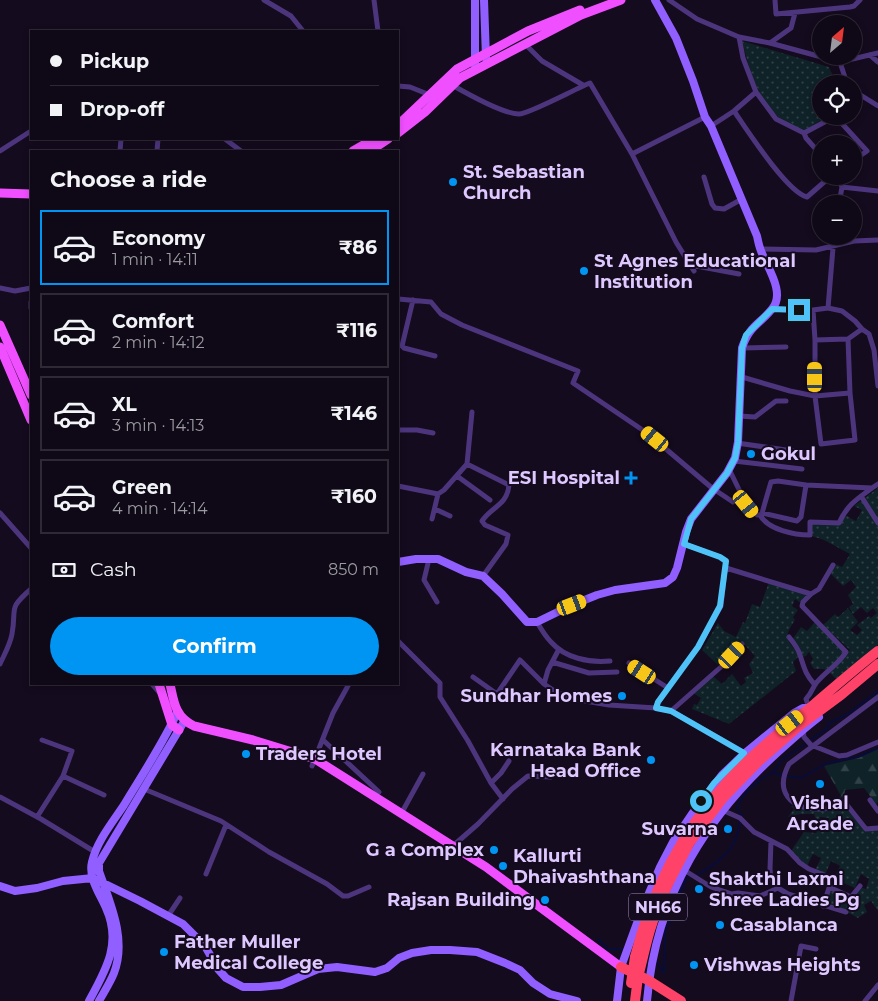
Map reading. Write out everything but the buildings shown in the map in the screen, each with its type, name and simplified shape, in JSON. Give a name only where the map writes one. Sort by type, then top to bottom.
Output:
[{"type":"highway","name":"NH66","points":[[635,1001],[638,977],[651,925],[687,841],[701,814],[727,782],[764,746],[878,651]]},
{"type":"highway","name":"NH66","points":[[629,1001],[642,930],[663,877],[687,841],[722,798],[759,761],[799,726],[841,695],[878,664]]},
{"type":"highway","points":[[621,967],[648,980],[681,1001]]},
{"type":"main road","points":[[399,132],[420,116],[460,78],[528,31],[604,0]]},
{"type":"main road","points":[[399,124],[457,69],[476,59],[486,59],[525,44],[581,15],[621,0]]},
{"type":"main road","points":[[355,150],[372,140]]},
{"type":"main road","points":[[372,150],[386,140]]},
{"type":"main road","points":[[0,193],[30,194]]},
{"type":"main road","points":[[0,325],[2,344],[30,417]]},
{"type":"main road","points":[[2,344],[30,393]]},
{"type":"main road","points":[[159,685],[175,727]]},
{"type":"main road","points":[[170,685],[178,713],[194,726],[253,740],[314,762],[401,814],[450,848],[486,867],[621,967]]},
{"type":"street","points":[[264,0],[291,16],[302,30]]},
{"type":"street","points":[[374,0],[378,30]]},
{"type":"street","points":[[475,0],[475,69]]},
{"type":"street","points":[[484,0],[486,59]]},
{"type":"street","points":[[399,562],[416,558],[438,559],[466,572],[483,576],[527,622],[537,622],[597,595],[615,590],[665,583],[672,577],[677,568],[691,519],[734,461],[742,377],[742,348],[746,335],[776,304],[777,293],[757,236],[711,126],[705,117],[676,38],[655,0]]},
{"type":"street","points":[[669,0],[697,19],[739,37],[812,54]]},
{"type":"street","points":[[775,0],[776,14],[850,7],[860,0]]},
{"type":"street","points":[[770,43],[791,28],[795,13]]},
{"type":"street","points":[[739,37],[743,58],[756,92],[776,119],[804,133],[812,145]]},
{"type":"street","points":[[525,44],[542,61],[583,85]]},
{"type":"street","points":[[862,57],[878,53]]},
{"type":"street","points":[[870,55],[878,62]]},
{"type":"street","points":[[452,85],[480,100],[517,114],[529,111],[590,82],[632,154],[676,242],[694,271]]},
{"type":"street","points":[[399,86],[418,89],[431,95]]},
{"type":"street","points":[[711,126],[734,111],[756,92]]},
{"type":"street","points":[[862,96],[878,106]]},
{"type":"street","points":[[734,111],[780,174],[801,196],[807,197],[821,185]]},
{"type":"street","points":[[632,154],[705,117]]},
{"type":"street","points":[[804,133],[818,125]]},
{"type":"street","points":[[844,125],[853,135]]},
{"type":"street","points":[[0,151],[30,132]]},
{"type":"street","points":[[226,140],[240,150]]},
{"type":"street","points":[[862,145],[867,151],[862,154]]},
{"type":"street","points":[[704,177],[715,208],[724,209],[742,199]]},
{"type":"street","points":[[841,195],[842,187],[878,192]]},
{"type":"street","points":[[760,249],[816,250],[854,241],[878,240]]},
{"type":"street","points":[[828,308],[832,247]]},
{"type":"street","points":[[691,265],[739,274]]},
{"type":"street","points":[[0,288],[22,291],[30,288]]},
{"type":"street","points":[[399,298],[431,302],[441,314],[462,325],[578,370],[573,383],[647,433],[714,490],[733,502],[740,494]]},
{"type":"street","points":[[413,300],[402,346],[435,356]]},
{"type":"street","points":[[772,309],[813,310],[828,308],[842,311],[856,321],[869,334],[877,366],[878,386]]},
{"type":"street","points":[[813,310],[815,396],[820,444],[855,440],[850,393],[848,339]]},
{"type":"street","points":[[815,340],[848,339],[862,329]]},
{"type":"street","points":[[742,348],[786,347]]},
{"type":"street","points":[[742,377],[815,396],[850,393]]},
{"type":"street","points":[[738,416],[755,417],[776,400],[786,401]]},
{"type":"street","points":[[432,520],[438,494],[467,464],[472,412]]},
{"type":"street","points":[[399,430],[417,430],[433,433]]},
{"type":"street","points":[[737,444],[800,452]]},
{"type":"street","points":[[734,461],[802,469]]},
{"type":"street","points":[[467,464],[509,485],[506,498],[482,521],[508,535],[506,544],[483,576]]},
{"type":"street","points":[[729,469],[740,494],[753,513],[797,521],[801,517],[806,485]]},
{"type":"street","points":[[457,476],[490,500]]},
{"type":"street","points":[[872,488],[771,482],[761,514],[763,521],[774,527],[797,535],[810,535],[810,522],[839,523],[844,511],[878,484]]},
{"type":"street","points":[[399,486],[438,494]]},
{"type":"street","points":[[861,496],[878,523]]},
{"type":"street","points":[[435,509],[450,516]]},
{"type":"street","points":[[0,513],[30,547]]},
{"type":"street","points":[[656,708],[658,702],[698,647],[720,606],[726,561],[684,544]]},
{"type":"street","points":[[429,559],[424,580],[437,602]]},
{"type":"street","points":[[617,1001],[621,967],[650,888],[673,842],[714,783],[744,753],[794,713],[802,708],[809,708],[806,700],[812,693],[815,685],[846,652],[802,606],[803,602],[818,589],[833,565]]},
{"type":"street","points":[[726,568],[811,594]]},
{"type":"street","points":[[0,664],[12,634],[14,607],[18,600],[30,590]]},
{"type":"street","points":[[537,622],[549,641],[559,649],[574,657],[597,662],[610,661]]},
{"type":"street","points":[[788,636],[800,656],[809,679],[815,685]]},
{"type":"street","points":[[399,642],[440,683],[440,696],[503,799]]},
{"type":"street","points":[[671,711],[722,666],[742,644]]},
{"type":"street","points":[[544,684],[559,649]]},
{"type":"street","points":[[473,677],[497,694],[520,660],[544,684],[556,692],[579,700],[608,705],[656,708],[671,711],[744,753]]},
{"type":"street","points":[[552,662],[589,673],[617,672]]},
{"type":"street","points":[[629,663],[668,688]]},
{"type":"street","points":[[153,685],[164,698]]},
{"type":"street","points":[[314,762],[333,713],[348,685]]},
{"type":"street","points":[[646,1001],[654,947],[664,916],[684,870],[701,841],[722,810],[758,770],[830,709],[841,695]]},
{"type":"street","points":[[878,697],[789,764],[783,788],[786,796],[794,804],[804,808],[820,809],[847,805],[866,829],[878,828]]},
{"type":"street","points":[[99,1001],[114,973],[117,960],[118,933],[113,908],[99,871],[99,863],[144,789],[175,727],[178,713]]},
{"type":"street","points":[[89,1001],[106,970],[111,956],[113,931],[107,910],[90,870],[95,852],[175,727],[185,720]]},
{"type":"street","points":[[803,730],[804,737],[811,745],[839,756],[847,755],[878,742]]},
{"type":"street","points":[[38,817],[63,776],[72,751],[42,740]]},
{"type":"street","points":[[323,740],[379,792]]},
{"type":"street","points":[[491,782],[509,761]]},
{"type":"street","points":[[401,814],[423,774]]},
{"type":"street","points":[[63,776],[104,794]]},
{"type":"street","points":[[450,848],[528,776],[551,776]]},
{"type":"street","points":[[144,789],[226,825],[343,896],[348,896],[369,887]]},
{"type":"street","points":[[0,797],[38,817],[95,852]]},
{"type":"street","points":[[870,800],[878,811]]},
{"type":"street","points":[[722,810],[742,820],[754,832],[787,849],[800,863],[809,869],[832,878],[823,906]]},
{"type":"street","points":[[206,874],[226,825]]},
{"type":"street","points":[[771,841],[771,879],[778,888],[788,894],[846,912]]},
{"type":"street","points":[[684,870],[711,887],[732,894],[760,896],[778,888]]},
{"type":"street","points":[[0,886],[15,891],[37,888],[63,881],[93,878],[183,924],[205,946],[218,969],[226,978],[243,987],[280,985],[318,969],[336,967],[374,972],[387,968],[399,958],[412,953],[430,950],[450,950],[478,952],[520,970],[533,983],[550,994],[576,1001]]},
{"type":"street","points":[[830,885],[851,897],[860,886]]},
{"type":"street","points":[[113,908],[116,902],[126,895]]},
{"type":"street","points":[[168,916],[180,898]]},
{"type":"street","points":[[791,1001],[801,946],[816,949]]},
{"type":"street","points":[[865,1001],[878,984]]},
{"type":"green space","points":[[742,41],[812,62],[812,65],[829,67],[832,75],[812,75],[813,125],[804,131],[788,124],[776,115],[762,97],[748,64]]},
{"type":"green space","points":[[878,488],[878,645],[836,679],[830,673],[850,650],[823,625],[835,614],[838,617],[848,608],[858,622],[850,630],[857,635],[862,630],[857,625],[869,616],[871,618],[877,613],[873,608],[867,613],[861,607],[853,614],[849,607],[853,604],[848,595],[856,587],[851,580],[843,586],[830,573],[835,564],[842,567],[850,554],[824,540],[812,536],[811,523],[840,524],[845,515],[856,521],[862,510],[854,506]]},
{"type":"green space","points":[[769,582],[808,595],[801,603],[795,599],[792,606],[798,610],[793,617],[795,620],[789,631],[788,639],[799,656],[793,662],[796,671],[729,724],[692,709],[694,704],[697,705],[701,698],[693,693],[713,676],[722,684],[732,674],[741,686],[746,682],[744,678],[753,673],[749,664],[755,656],[741,641],[718,665],[702,650],[718,623],[724,631],[736,637],[743,622],[745,623],[752,604],[760,607]]},
{"type":"green space","points":[[815,622],[845,653],[827,672],[824,669],[814,669],[810,663],[813,659],[809,652],[806,656],[802,657],[792,640],[801,627],[807,631]]},
{"type":"green space","points":[[878,749],[878,802],[876,804],[864,788],[845,790],[843,802],[838,805],[833,801],[841,796],[824,766],[858,758]]},
{"type":"green space","points":[[793,805],[804,809],[845,807],[865,831],[878,830],[878,911],[871,901],[864,905],[867,912],[858,918],[838,907],[833,908],[825,905],[829,889],[852,898],[860,887],[866,889],[869,879],[861,874],[855,888],[839,881],[835,887],[831,884],[840,866],[831,861],[825,875],[815,870],[821,858],[813,854],[807,866],[791,851],[804,832],[816,833],[817,831],[827,831],[829,818],[820,817],[819,822],[817,822],[814,814],[800,814],[788,817],[794,809],[791,807]]},
{"type":"waterway","points":[[773,772],[783,759],[828,728],[829,723],[848,714],[878,691]]},
{"type":"waterway","points":[[696,875],[708,869],[729,850],[737,835],[742,815],[737,808],[739,802],[762,779],[773,772],[783,776],[801,778],[827,763],[858,757],[878,748]]},
{"type":"waterway","points":[[656,961],[664,973],[665,931],[675,911],[680,891],[687,878],[692,877]]},
{"type":"waterway","points":[[656,961],[664,973],[665,931],[675,911],[687,878]]},
{"type":"waterway","points":[[598,939],[608,949],[624,949]]},
{"type":"place","name":"St. Sebastian Church","points":[[453,182]]},
{"type":"place","name":"St Agnes Educational Institution","points":[[584,271]]},
{"type":"place","name":"Gokul","points":[[751,454]]},
{"type":"place","name":"ESI Hospital","points":[[631,478]]},
{"type":"place","name":"Sundhar Homes","points":[[622,696]]},
{"type":"place","name":"Traders Hotel","points":[[246,754]]},
{"type":"place","name":"Karnataka Bank Head Office","points":[[651,760]]},
{"type":"place","name":"Vishal Arcade","points":[[820,784]]},
{"type":"place","name":"Suvarna","points":[[728,829]]},
{"type":"place","name":"G a Complex","points":[[494,850]]},
{"type":"place","name":"Kallurti Dhaivashthana","points":[[503,866]]},
{"type":"place","name":"Shakthi Laxmi Shree Ladies Pg","points":[[699,889]]},
{"type":"place","name":"Rajsan Building","points":[[545,900]]},
{"type":"place","name":"Casablanca","points":[[720,925]]},
{"type":"place","name":"Father Muller Medical College","points":[[164,952]]},
{"type":"place","name":"Vishwas Heights","points":[[694,965]]},
{"type":"route","points":[[701,801],[714,783],[744,753],[671,711],[656,708],[658,702],[698,647],[720,606],[723,591],[726,561],[684,544],[686,532],[691,519],[727,473],[735,458],[738,442],[742,348],[746,335],[772,309],[799,310]]}]
